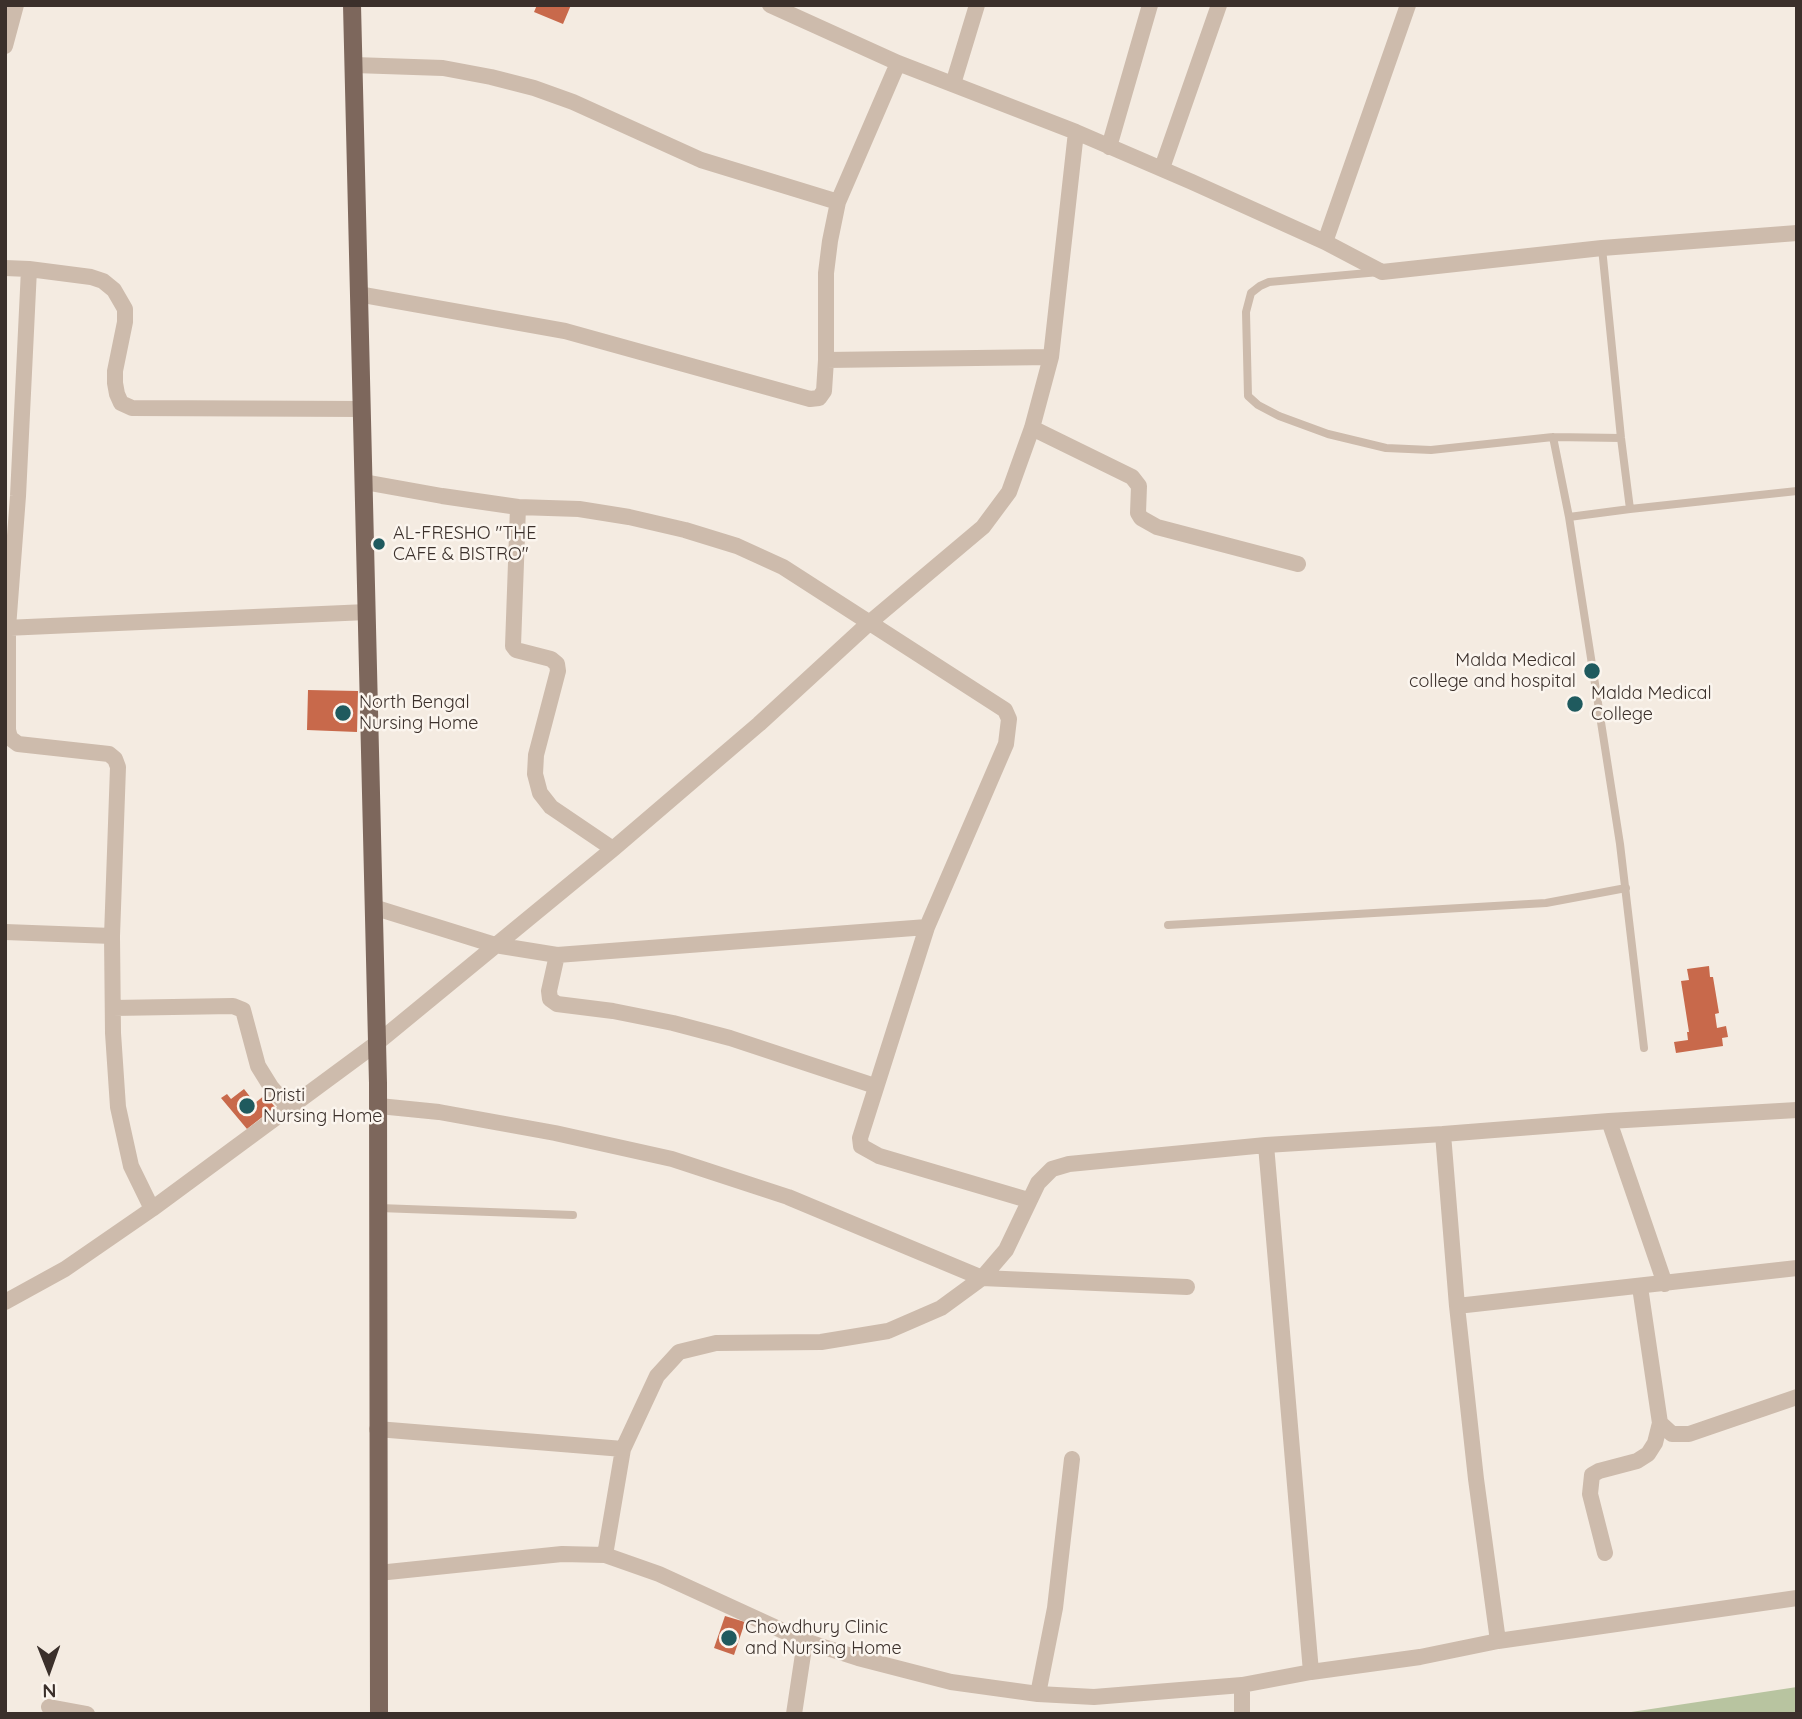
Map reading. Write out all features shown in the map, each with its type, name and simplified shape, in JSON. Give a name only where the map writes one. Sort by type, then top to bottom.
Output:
[{"type":"main road","points":[[352,5],[379,1106],[379,1714]]},
{"type":"street","points":[[5,46],[16,5]]},
{"type":"street","points":[[770,5],[898,63],[1076,132],[1162,169],[1325,242],[1382,272],[1602,247],[1797,233]]},
{"type":"street","points":[[953,84],[978,5]]},
{"type":"street","points":[[1109,147],[1150,5]]},
{"type":"street","points":[[1162,169],[1219,5]]},
{"type":"street","points":[[1325,242],[1408,5]]},
{"type":"street","points":[[358,294],[565,331],[810,399],[819,398],[824,391],[826,360],[826,273],[838,202],[898,63]]},
{"type":"street","points":[[354,65],[443,68],[534,89],[573,103],[701,160],[838,202]]},
{"type":"street","points":[[5,1302],[65,1269],[152,1209],[377,1043],[613,849],[759,724],[869,623],[983,527],[999,509],[1009,492],[1032,428],[1051,357],[1076,132]]},
{"type":"street","points":[[5,268],[91,277],[114,290],[125,309],[115,371],[117,394],[121,403],[132,408],[362,409]]},
{"type":"street","points":[[29,269],[18,496],[7,628],[10,738],[18,744],[109,754],[115,758],[118,767],[112,936],[118,1107],[131,1166],[152,1209]]},
{"type":"street","points":[[826,360],[1051,357]]},
{"type":"street","points":[[1032,428],[1132,477],[1139,486],[1138,513],[1141,518],[1157,527],[1298,564]]},
{"type":"street","points":[[364,482],[518,507],[579,509],[629,517],[737,546],[783,567],[1005,710],[1009,719],[1006,744],[927,927],[860,1138],[861,1146],[868,1152],[1028,1200]]},
{"type":"street","points":[[518,507],[513,646],[516,650],[551,659],[557,664],[558,671],[536,755],[537,783],[540,793],[551,807],[613,849]]},
{"type":"street","points":[[7,628],[367,612]]},
{"type":"street","points":[[373,907],[495,945],[556,955],[927,927]]},
{"type":"street","points":[[5,932],[112,936]]},
{"type":"street","points":[[556,955],[549,991],[550,999],[557,1004],[613,1011],[673,1023],[730,1038],[875,1086]]},
{"type":"street","points":[[113,1008],[233,1006],[243,1010],[258,1066],[288,1107]]},
{"type":"street","points":[[379,1106],[439,1112],[555,1133],[672,1159],[788,1197],[982,1278],[1186,1287]]},
{"type":"street","points":[[605,1555],[623,1449],[657,1376],[679,1352],[716,1343],[821,1342],[888,1331],[941,1308],[982,1278],[1006,1250],[1028,1200],[1038,1183],[1052,1169],[1069,1164],[1266,1145],[1797,1110]]},
{"type":"street","points":[[1609,1121],[1665,1284]]},
{"type":"street","points":[[1443,1134],[1457,1306],[1497,1641]]},
{"type":"street","points":[[1266,1145],[1311,1672]]},
{"type":"street","points":[[1457,1306],[1797,1268]]},
{"type":"street","points":[[1605,1553],[1590,1494],[1592,1475],[1637,1461],[1648,1454],[1655,1443],[1660,1423],[1640,1287]]},
{"type":"street","points":[[1660,1423],[1672,1434],[1689,1434],[1797,1397]]},
{"type":"street","points":[[377,1429],[623,1449]]},
{"type":"street","points":[[1038,1694],[1055,1608],[1072,1459]]},
{"type":"street","points":[[378,1573],[562,1554],[605,1555],[659,1574],[805,1641],[951,1682],[1038,1694],[1094,1697],[1242,1685],[1311,1672],[1420,1657],[1497,1641],[1797,1598]]},
{"type":"street","points":[[794,1714],[805,1641]]},
{"type":"street","points":[[1242,1685],[1242,1714]]},
{"type":"street","points":[[49,1707],[87,1714]]},
{"type":"lane","points":[[1602,247],[1630,509]]},
{"type":"lane","points":[[1382,272],[1269,282],[1251,293],[1246,312],[1248,396],[1258,405],[1279,416],[1328,434],[1386,448],[1431,450],[1553,437],[1621,438]]},
{"type":"lane","points":[[1553,437],[1569,517],[1626,888],[1644,1048]]},
{"type":"lane","points":[[1569,517],[1797,491]]},
{"type":"lane","points":[[1168,925],[1533,904],[1626,888]]},
{"type":"lane","points":[[379,1208],[573,1215]]},
{"type":"green space","points":[[1797,1687],[1797,1714],[1618,1714]]},
{"type":"building","points":[[537,5],[571,5],[563,24],[534,12]]},
{"type":"building","points":[[308,690],[358,691],[357,732],[307,730]]},
{"type":"building","points":[[1709,966],[1719,1013],[1715,1014],[1717,1028],[1726,1026],[1728,1037],[1722,1038],[1723,1046],[1676,1053],[1674,1042],[1688,1040],[1689,1032],[1681,981],[1689,980],[1687,969]]},
{"type":"building","points":[[244,1089],[255,1103],[265,1095],[275,1107],[247,1129],[221,1098],[227,1094],[231,1099]]},
{"type":"building","points":[[725,1616],[745,1622],[734,1655],[714,1648]]},
{"type":"place","name":"AL-FRESHO \"THE CAFE & BISTRO\"","points":[[379,544]]},
{"type":"place","name":"Malda Medical college and hospital","points":[[1592,671]]},
{"type":"place","name":"Malda Medical College","points":[[1575,704]]},
{"type":"place","name":"North Bengal Nursing Home","points":[[343,713]]},
{"type":"place","name":"Dristi Nursing Home","points":[[247,1106]]},
{"type":"place","name":"Chowdhury Clinic and Nursing Home","points":[[729,1638]]}]
